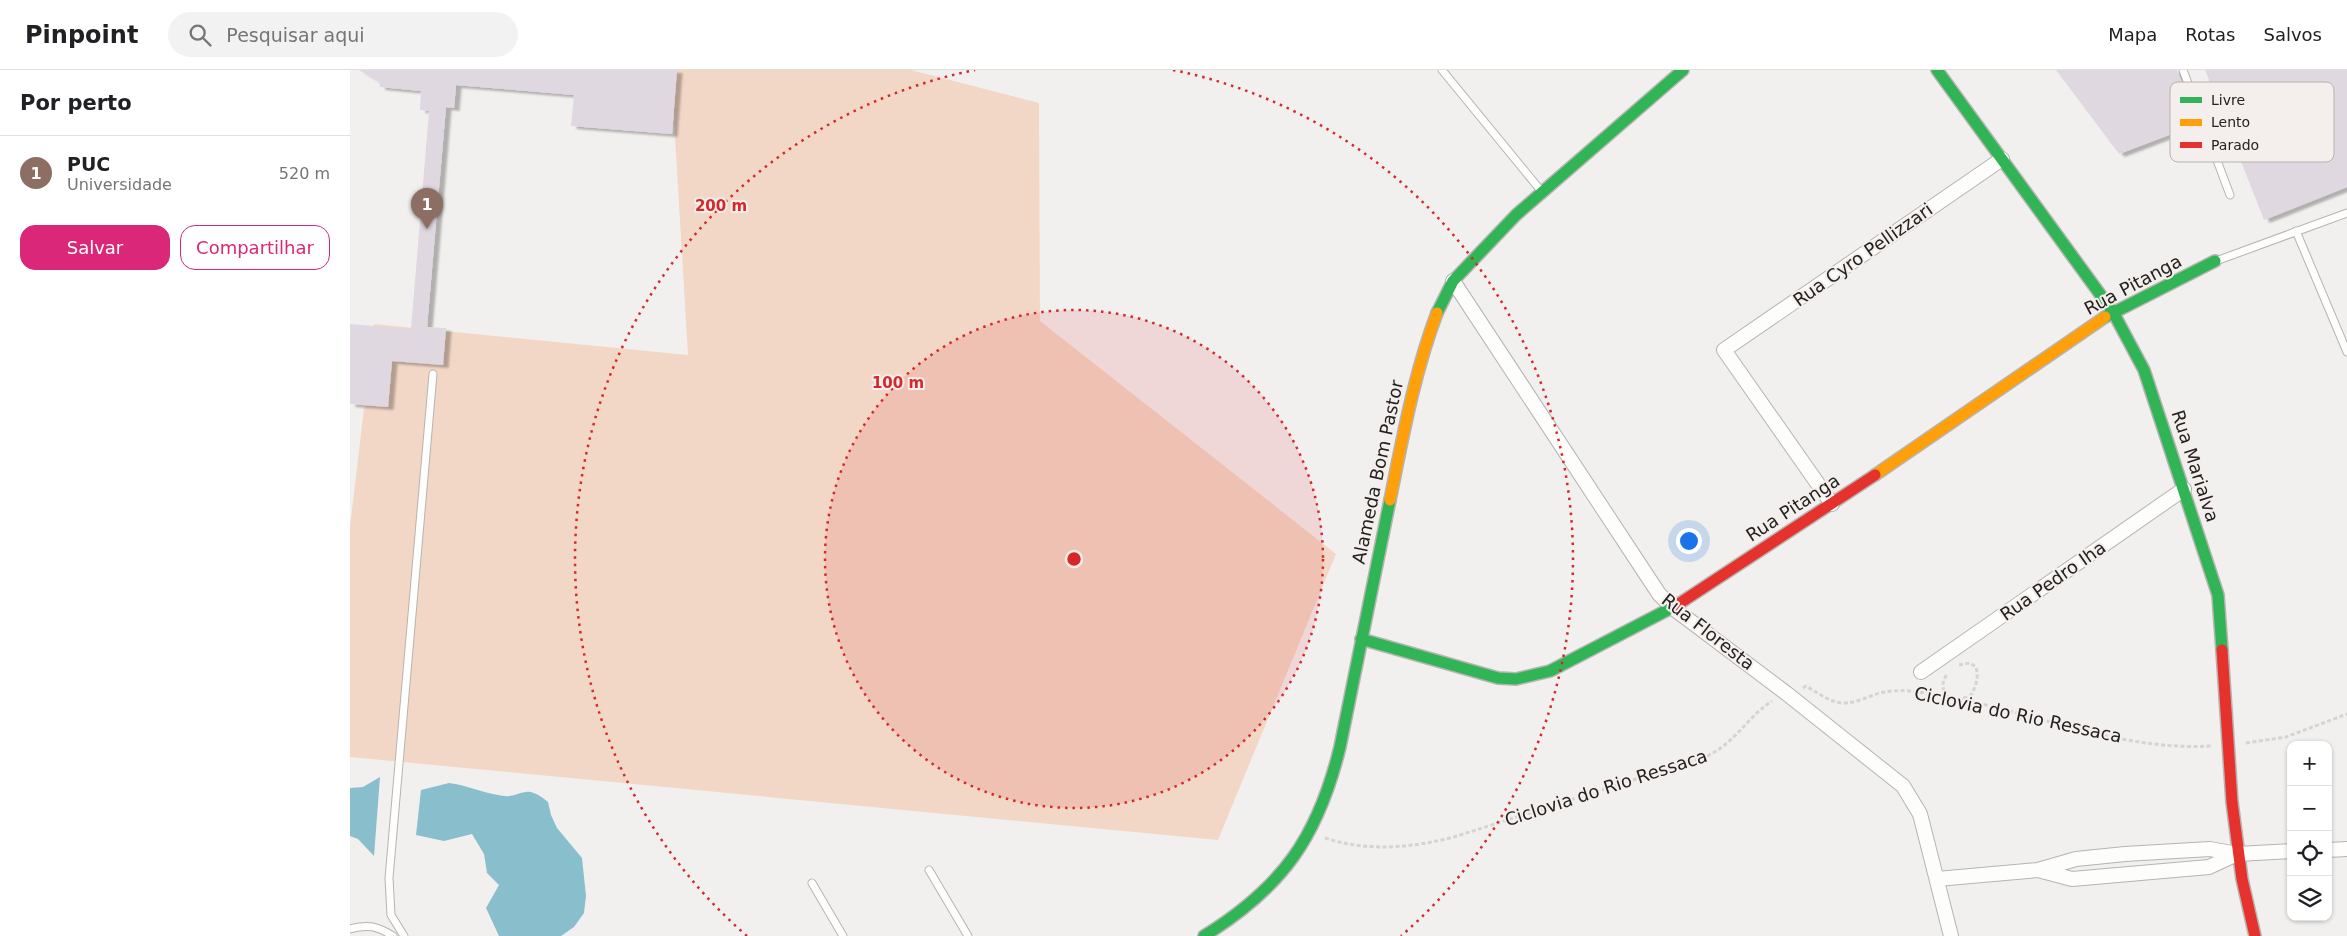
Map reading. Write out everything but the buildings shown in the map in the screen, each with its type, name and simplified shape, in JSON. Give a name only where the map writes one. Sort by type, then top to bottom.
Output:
[{"type":"street","name":"Alameda Bom Pastor","points":[[1204,936],[1235,915],[1279,875],[1310,833],[1333,774],[1415,380],[1430,327],[1453,281],[1490,239],[1683,70]]},
{"type":"street","name":"Rua Marialva","points":[[1937,70],[2113,312],[2144,370],[2218,595],[2228,745],[2238,854],[2255,936]]},
{"type":"street","name":"Rua Cyro Pellizzari","points":[[1832,504],[1724,350],[2002,159]]},
{"type":"street","name":"Rua Pitanga","points":[[1362,639],[1498,678],[1516,679],[1550,671],[1673,608],[1832,504],[2113,312],[2215,261]]},
{"type":"street","name":"Rua Floresta","points":[[1453,281],[1648,580],[1673,608],[1786,693],[1903,786],[1920,814],[1951,936]]},
{"type":"street","name":"Rua Pedro Iha","points":[[1922,672],[2184,489]]},
{"type":"street","points":[[1937,879],[2038,870],[2076,859],[2125,854],[2210,849],[2238,854],[2287,851]]},
{"type":"street","points":[[2332,850],[2347,849]]},
{"type":"street","points":[[2038,870],[2072,879],[2210,867],[2238,854]]},
{"type":"lane","points":[[1442,70],[1542,192]]},
{"type":"lane","points":[[2183,70],[2188,82]]},
{"type":"lane","points":[[2218,162],[2230,195]]},
{"type":"lane","points":[[2215,261],[2347,213]]},
{"type":"lane","points":[[2296,231],[2347,352]]},
{"type":"lane","points":[[404,936],[392,915],[389,878],[432,374]]},
{"type":"lane","points":[[929,870],[968,936]]},
{"type":"lane","points":[[812,883],[843,936]]},
{"type":"lane","points":[[350,929],[365,925],[379,927],[393,936]]},
{"type":"path","points":[[1948,698],[1943,688],[1943,680],[1958,665],[1970,663],[1976,667],[1978,674],[1976,687],[1971,695],[1958,699]]},
{"type":"path","name":"Ciclovia do Rio Ressaca","points":[[1310,833],[1342,844],[1386,848],[1431,843],[1454,837],[1705,757],[1726,747],[1758,711],[1786,693],[1806,686],[1835,702],[1843,703],[1901,690],[1958,699],[2126,740],[2197,747],[2286,737],[2347,714]]},
{"type":"shaded area","points":[[671,70],[911,70],[1039,103],[1040,321],[1336,554],[1218,840],[350,757],[350,527],[374,324],[688,355]]},
{"type":"water","points":[[380,777],[374,856],[358,839],[350,836],[350,788],[363,787]]},
{"type":"water","points":[[449,783],[506,796],[522,792],[533,792],[548,802],[557,828],[582,858],[586,896],[584,913],[574,927],[561,936],[499,936],[486,908],[499,885],[487,873],[484,854],[472,834],[444,841],[416,835],[421,790]]},
{"type":"traffic: fast","points":[[1437,313],[1453,281],[1516,215],[1683,70]]},
{"type":"traffic: fast","points":[[1937,70],[2113,312],[2144,370],[2218,595],[2222,650]]},
{"type":"traffic: fast","points":[[2105,317],[2215,261]]},
{"type":"traffic: fast","points":[[1204,936],[1232,918],[1276,878],[1293,857],[1321,808],[1340,747],[1390,500]]},
{"type":"traffic: fast","points":[[1361,639],[1498,678],[1516,679],[1550,671],[1677,605]]},
{"type":"traffic: slow","points":[[1390,500],[1415,382],[1437,313]]},
{"type":"traffic: slow","points":[[1875,475],[2105,317]]},
{"type":"traffic: jam","points":[[1677,605],[1875,475]]},
{"type":"traffic: jam","points":[[2222,650],[2232,802],[2242,879],[2255,936]]},
{"type":"place","name":"PUC","points":[[427,229]]}]
